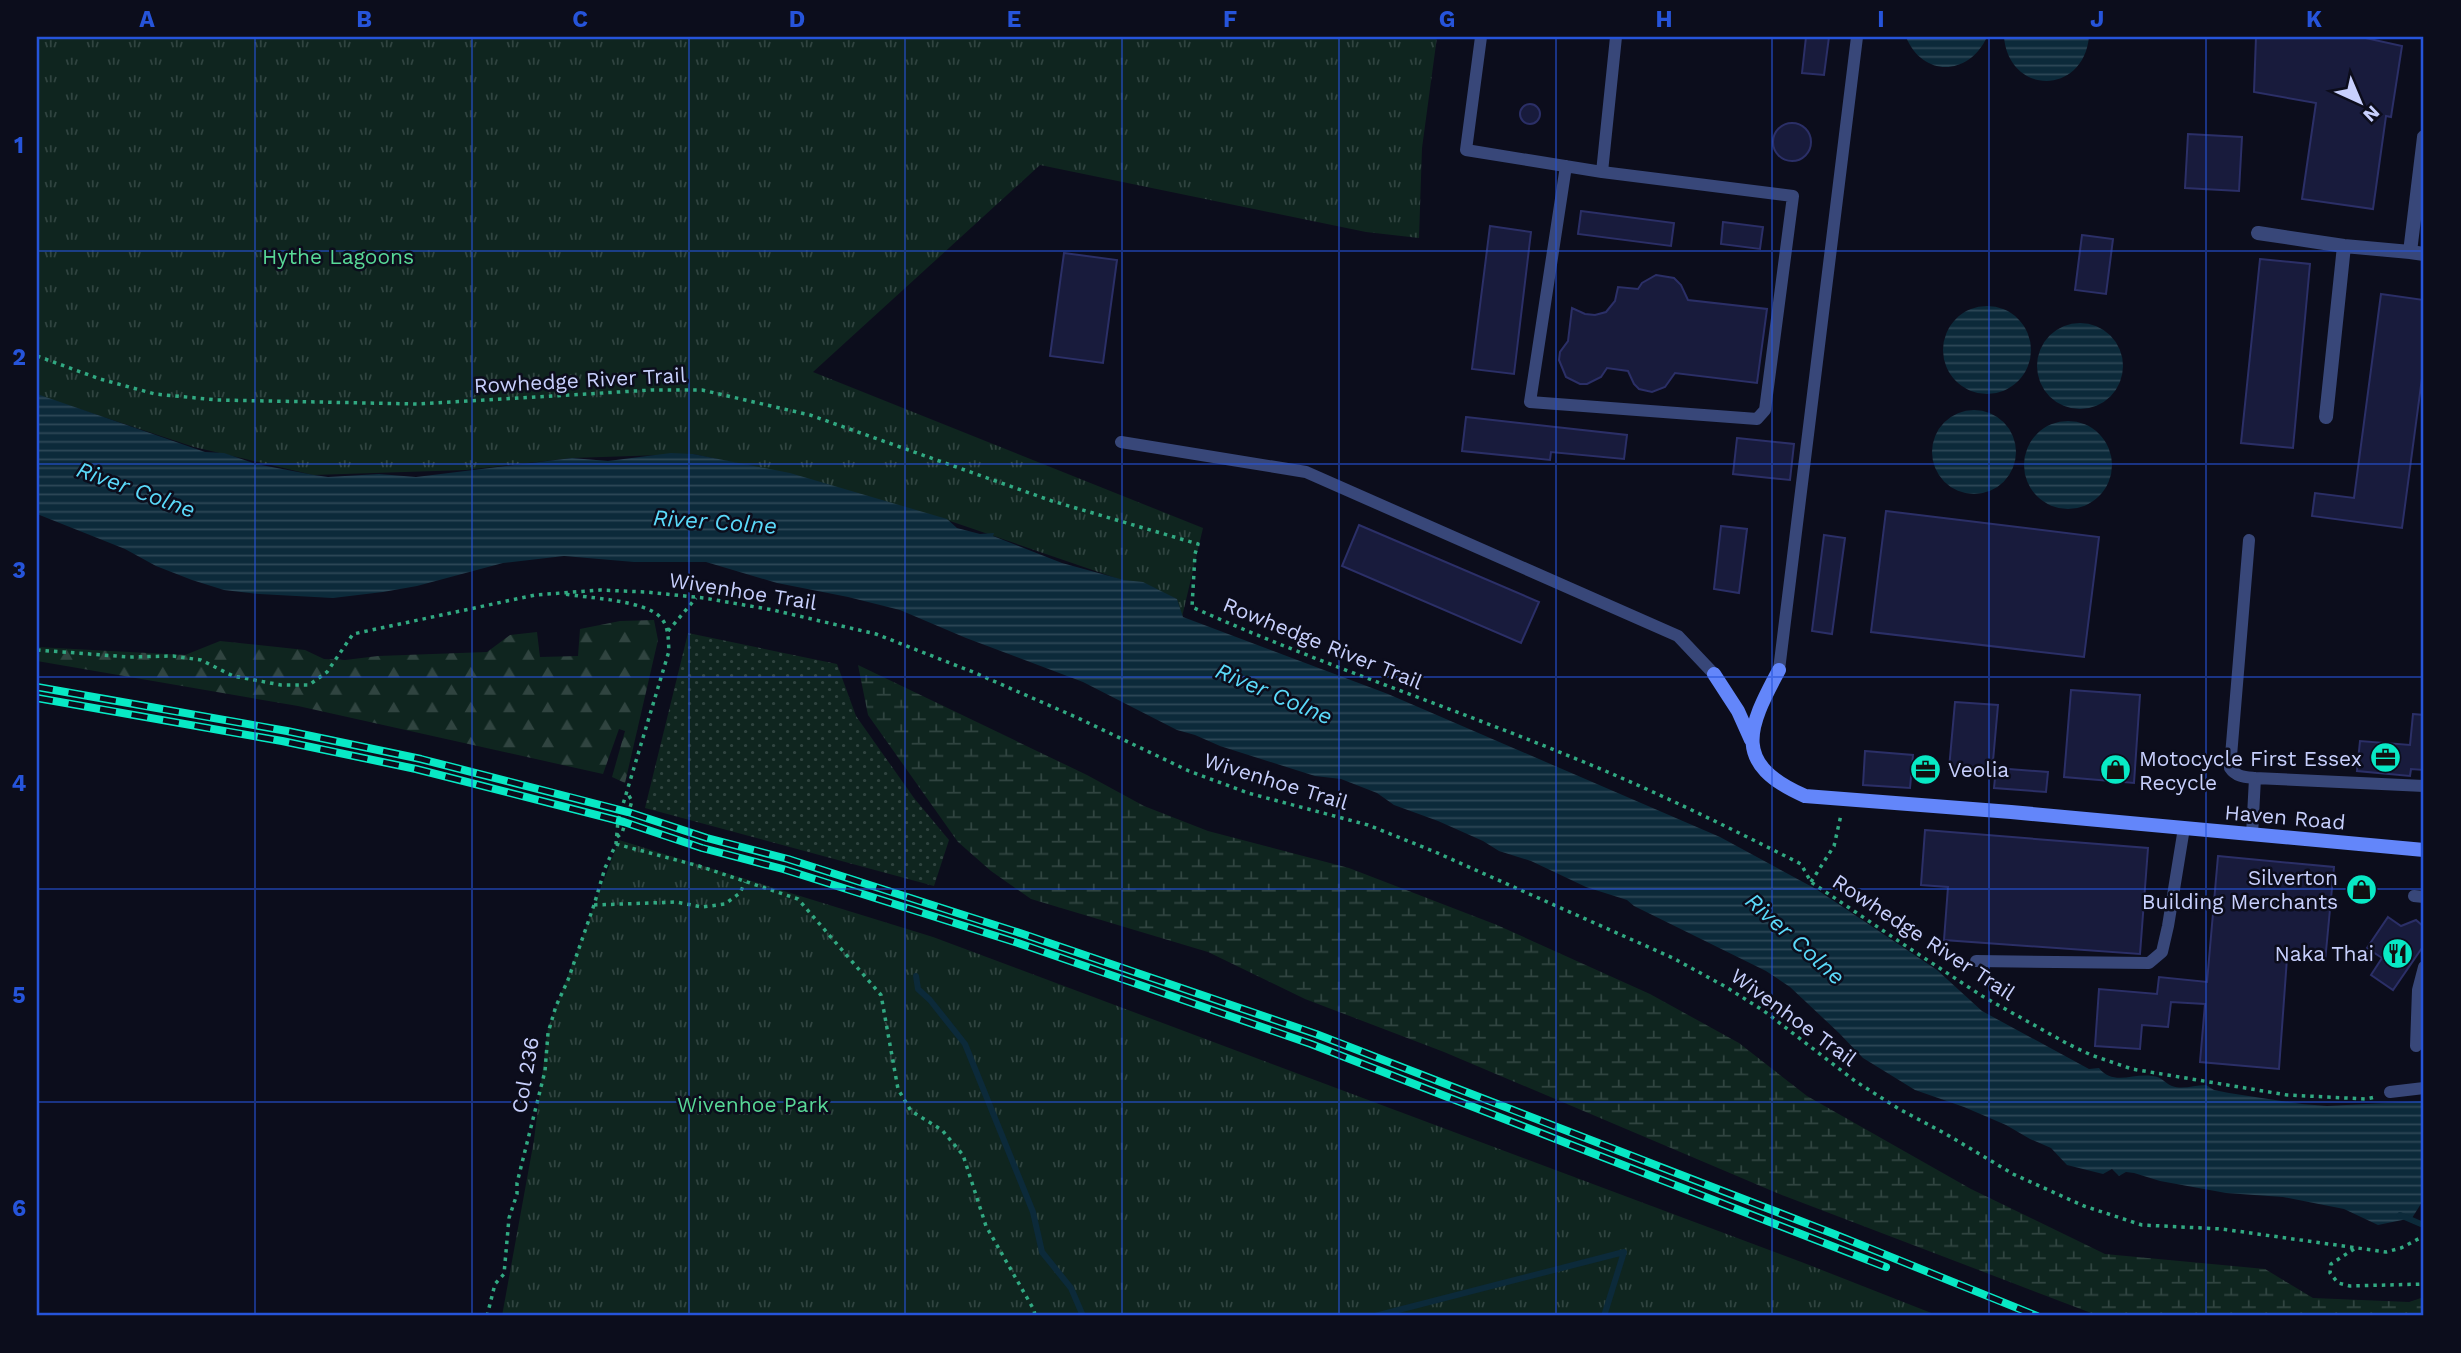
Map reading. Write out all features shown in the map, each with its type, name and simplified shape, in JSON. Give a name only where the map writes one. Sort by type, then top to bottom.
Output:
[{"type":"street","points":[[2258,233],[2344,246],[2417,253],[2424,137]]},
{"type":"street","points":[[2326,416],[2344,246]]},
{"type":"street","points":[[1751,740],[1756,718],[1779,670]]},
{"type":"street","name":"Haven Road","points":[[1714,674],[1738,711],[1751,740],[1752,750],[1763,766],[1785,787],[1805,796],[2037,814],[2424,850]]},
{"type":"lane","points":[[1481,37],[1466,150],[1566,166],[1602,172],[1793,196],[1765,410],[1757,419],[1530,402],[1566,166]]},
{"type":"lane","points":[[1602,172],[1616,37]]},
{"type":"lane","points":[[1779,670],[1857,37]]},
{"type":"lane","points":[[1121,442],[1306,472],[1678,636],[1714,674]]},
{"type":"lane","points":[[2249,540],[2230,768],[2233,773],[2255,778],[2424,786]]},
{"type":"lane","points":[[2252,835],[2255,778]]},
{"type":"lane","points":[[1976,961],[2149,964],[2162,953],[2183,828]]},
{"type":"lane","points":[[2416,1046],[2418,990],[2424,967]]},
{"type":"lane","points":[[2390,1093],[2424,1088]]},
{"type":"path","name":"Rowhedge River Trail","points":[[37,356],[100,379],[155,394],[217,400],[418,404],[652,390],[702,390],[810,415],[1052,502],[1198,544],[1192,607],[1267,641],[1577,759],[1664,796],[1801,864],[1811,882],[1982,996],[2091,1055],[2132,1069],[2287,1095],[2366,1099],[2390,1093]]},
{"type":"path","name":"Wivenhoe Trail","points":[[37,650],[129,657],[173,656],[201,660],[233,676],[281,685],[309,685],[327,671],[353,634],[535,595],[600,590],[704,598],[774,610],[876,634],[973,672],[1189,771],[1248,793],[1368,825],[1673,958],[1726,986],[1764,1011],[1855,1081],[1899,1109],[2013,1174],[2084,1206],[2142,1225],[2222,1229],[2386,1252],[2401,1248],[2424,1236]]},
{"type":"path","points":[[535,595],[565,594],[642,607],[661,617],[668,631],[696,598],[704,598]]},
{"type":"path","name":"Col 236","points":[[487,1316],[495,1284],[504,1274],[509,1218],[545,1071],[548,1033],[605,868],[617,837],[622,833],[632,800],[627,792],[668,651],[668,631]]},
{"type":"path","points":[[1811,882],[1835,846],[1843,799]]},
{"type":"path","points":[[616,845],[699,866],[798,899],[881,995],[898,1089],[911,1111],[942,1130],[963,1155],[986,1226],[1035,1316]]},
{"type":"path","points":[[594,905],[676,902],[702,907],[725,904],[740,893],[745,882]]},
{"type":"path","points":[[2356,1247],[2331,1264],[2330,1273],[2338,1283],[2350,1286],[2424,1284]]},
{"type":"green space","name":"Hythe Lagoons","points":[[37,37],[1437,37],[1422,148],[1419,238],[1366,232],[1040,165],[813,372],[1203,528],[1182,617],[1177,599],[950,521],[751,466],[693,454],[572,458],[466,470],[313,475],[194,447],[37,395]]},
{"type":"green space","points":[[654,620],[658,640],[625,783],[612,777],[625,731],[619,729],[603,774],[298,706],[37,661],[37,647],[185,655],[220,641],[305,650],[324,659],[345,660],[378,656],[487,652],[510,635],[537,632],[540,657],[578,656],[580,629],[620,621]]},
{"type":"green space","points":[[688,633],[837,664],[856,716],[914,798],[949,840],[934,886],[645,808]]},
{"type":"green space","points":[[858,665],[1087,775],[1144,806],[1208,831],[1349,868],[1497,925],[1650,994],[1739,1043],[1807,1096],[1971,1189],[2105,1254],[2265,1269],[2313,1298],[2409,1302],[2424,1297],[2424,1316],[2099,1316],[1777,1193],[1444,1052],[1305,999],[1208,952],[1031,899],[991,871],[958,842],[868,715]]},
{"type":"green space","name":"Wivenhoe Park","points":[[619,840],[933,937],[1939,1316],[502,1316],[534,1140],[548,1028]]},
{"type":"water","points":[[1906,37],[1987,37],[1969,59],[1946,67],[1923,60]]},
{"type":"water","points":[[2004,37],[2089,37],[2084,56],[2074,70],[2061,78],[2046,81],[2032,78],[2019,70],[2009,56]]},
{"type":"water","points":[[1987,306],[2004,310],[2018,319],[2027,333],[2031,350],[2027,367],[2018,381],[2004,390],[1987,394],[1970,390],[1956,381],[1947,367],[1943,350],[1947,333],[1956,319],[1970,310]]},
{"type":"water","points":[[2080,323],[2097,326],[2116,342],[2123,366],[2120,383],[2104,402],[2080,409],[2063,406],[2044,390],[2037,366],[2040,349],[2056,330]]},
{"type":"water","name":"River Colne","points":[[37,394],[205,452],[224,453],[256,464],[328,477],[379,474],[416,477],[572,458],[608,461],[671,453],[693,454],[790,473],[947,519],[957,528],[980,534],[994,533],[993,536],[1062,563],[1124,580],[1143,582],[1177,599],[1183,617],[1388,694],[1720,837],[1816,889],[1937,970],[1982,1011],[2089,1069],[2099,1068],[2117,1078],[2152,1076],[2176,1087],[2206,1085],[2229,1093],[2302,1104],[2327,1106],[2424,1101],[2424,1199],[2412,1218],[2378,1225],[2344,1209],[2283,1197],[2226,1193],[2160,1181],[2134,1173],[2126,1172],[2119,1176],[2112,1169],[2103,1174],[2067,1165],[2051,1148],[2006,1125],[1915,1090],[1863,1058],[1790,987],[1766,971],[1634,906],[1627,900],[1586,887],[1531,861],[1499,851],[1483,841],[1394,805],[1377,793],[1341,779],[1315,776],[1177,730],[1083,682],[900,610],[777,583],[706,562],[634,562],[564,556],[503,563],[417,586],[333,598],[224,590],[192,580],[156,566],[125,549],[37,514]]},
{"type":"water","points":[[1974,410],[1990,413],[2004,422],[2013,436],[2016,452],[2013,468],[2004,482],[1990,491],[1974,494],[1958,491],[1944,482],[1935,468],[1932,452],[1935,436],[1944,422],[1958,413]]},
{"type":"water","points":[[2068,421],[2085,425],[2099,434],[2108,448],[2112,465],[2108,482],[2099,496],[2085,505],[2068,509],[2051,505],[2037,496],[2028,482],[2024,465],[2028,448],[2037,434],[2051,425]]},
{"type":"building","points":[[1806,37],[1829,37],[1824,75],[1802,73]]},
{"type":"building","points":[[2256,37],[2361,37],[2402,46],[2391,117],[2386,116],[2373,209],[2302,199],[2316,103],[2254,92]]},
{"type":"building","points":[[1526,104],[1534,104],[1540,114],[1534,124],[1526,124],[1520,118],[1520,110]]},
{"type":"building","points":[[1792,123],[1806,128],[1811,142],[1806,156],[1792,161],[1778,156],[1773,142],[1778,128]]},
{"type":"building","points":[[2188,134],[2242,137],[2239,191],[2185,188]]},
{"type":"building","points":[[1581,211],[1674,223],[1671,246],[1578,234]]},
{"type":"building","points":[[1723,222],[1763,227],[1760,249],[1721,244]]},
{"type":"building","points":[[1490,226],[1531,232],[1514,374],[1472,369]]},
{"type":"building","points":[[2082,235],[2113,239],[2106,294],[2075,290]]},
{"type":"building","points":[[1064,253],[1117,260],[1103,363],[1050,356]]},
{"type":"building","points":[[2260,259],[2310,264],[2293,448],[2241,443]]},
{"type":"building","points":[[1656,275],[1674,278],[1681,285],[1688,300],[1767,309],[1757,383],[1675,373],[1665,387],[1652,392],[1639,389],[1628,371],[1607,368],[1601,377],[1587,384],[1580,384],[1566,377],[1559,360],[1560,352],[1568,341],[1572,308],[1585,314],[1606,312],[1615,301],[1618,287],[1638,289],[1642,283]]},
{"type":"building","points":[[2381,294],[2424,300],[2424,363],[2402,528],[2312,516],[2315,493],[2354,498]]},
{"type":"building","points":[[1466,417],[1627,435],[1624,459],[1551,452],[1550,460],[1462,451]]},
{"type":"building","points":[[1737,438],[1794,444],[1790,480],[1733,474]]},
{"type":"building","points":[[1886,511],[2099,537],[2084,657],[1871,632]]},
{"type":"building","points":[[1359,525],[1539,602],[1521,643],[1342,566]]},
{"type":"building","points":[[1721,526],[1747,529],[1739,593],[1714,589]]},
{"type":"building","points":[[1824,535],[1845,538],[1832,634],[1812,631]]},
{"type":"building","points":[[2071,690],[2140,695],[2134,783],[2064,777]]},
{"type":"building","points":[[1955,702],[1998,705],[1992,772],[1949,769]]},
{"type":"building","name":"First Essex","points":[[2413,714],[2424,715],[2424,770],[2411,769],[2410,776],[2357,771],[2360,741],[2410,745]]},
{"type":"building","points":[[1865,751],[1913,755],[1910,788],[1863,785]]},
{"type":"building","points":[[1996,768],[2048,772],[2046,792],[1994,788]]},
{"type":"building","points":[[1925,830],[2148,848],[2140,954],[1944,940],[1948,887],[1921,885]]},
{"type":"building","points":[[2218,856],[2334,867],[2325,962],[2287,958],[2279,1069],[2200,1062],[2205,1004],[2171,1002],[2168,1027],[2142,1025],[2140,1049],[2095,1046],[2099,989],[2157,994],[2159,977],[2207,982]]},
{"type":"building","name":"Naka Thai","points":[[2388,917],[2401,926],[2416,920],[2424,927],[2424,945],[2393,990],[2371,975],[2382,958],[2367,948]]},
{"type":"waterway","points":[[916,976],[918,989],[965,1044],[1033,1212],[1042,1252],[1071,1288],[1083,1316]]},
{"type":"waterway","points":[[2400,1215],[2421,1224]]},
{"type":"waterway","points":[[1375,1316],[1624,1252],[1604,1316]]},
{"type":"railway","points":[[37,687],[287,731],[421,759],[628,812],[707,838],[788,859],[1023,934],[1316,1034],[1834,1234],[2037,1316]]},
{"type":"railway","points":[[37,698],[282,741],[416,769],[624,822],[702,848],[783,869],[1018,943],[1311,1044],[1886,1267]]},
{"type":"place","name":"First Essex","points":[[2385,758]]},
{"type":"place","name":"Veolia","points":[[1925,769]]},
{"type":"place","name":"Motocycle Recycle","points":[[2116,770]]},
{"type":"place","name":"Silverton Building Merchants","points":[[2361,889]]},
{"type":"place","name":"Naka Thai","points":[[2397,953]]}]
